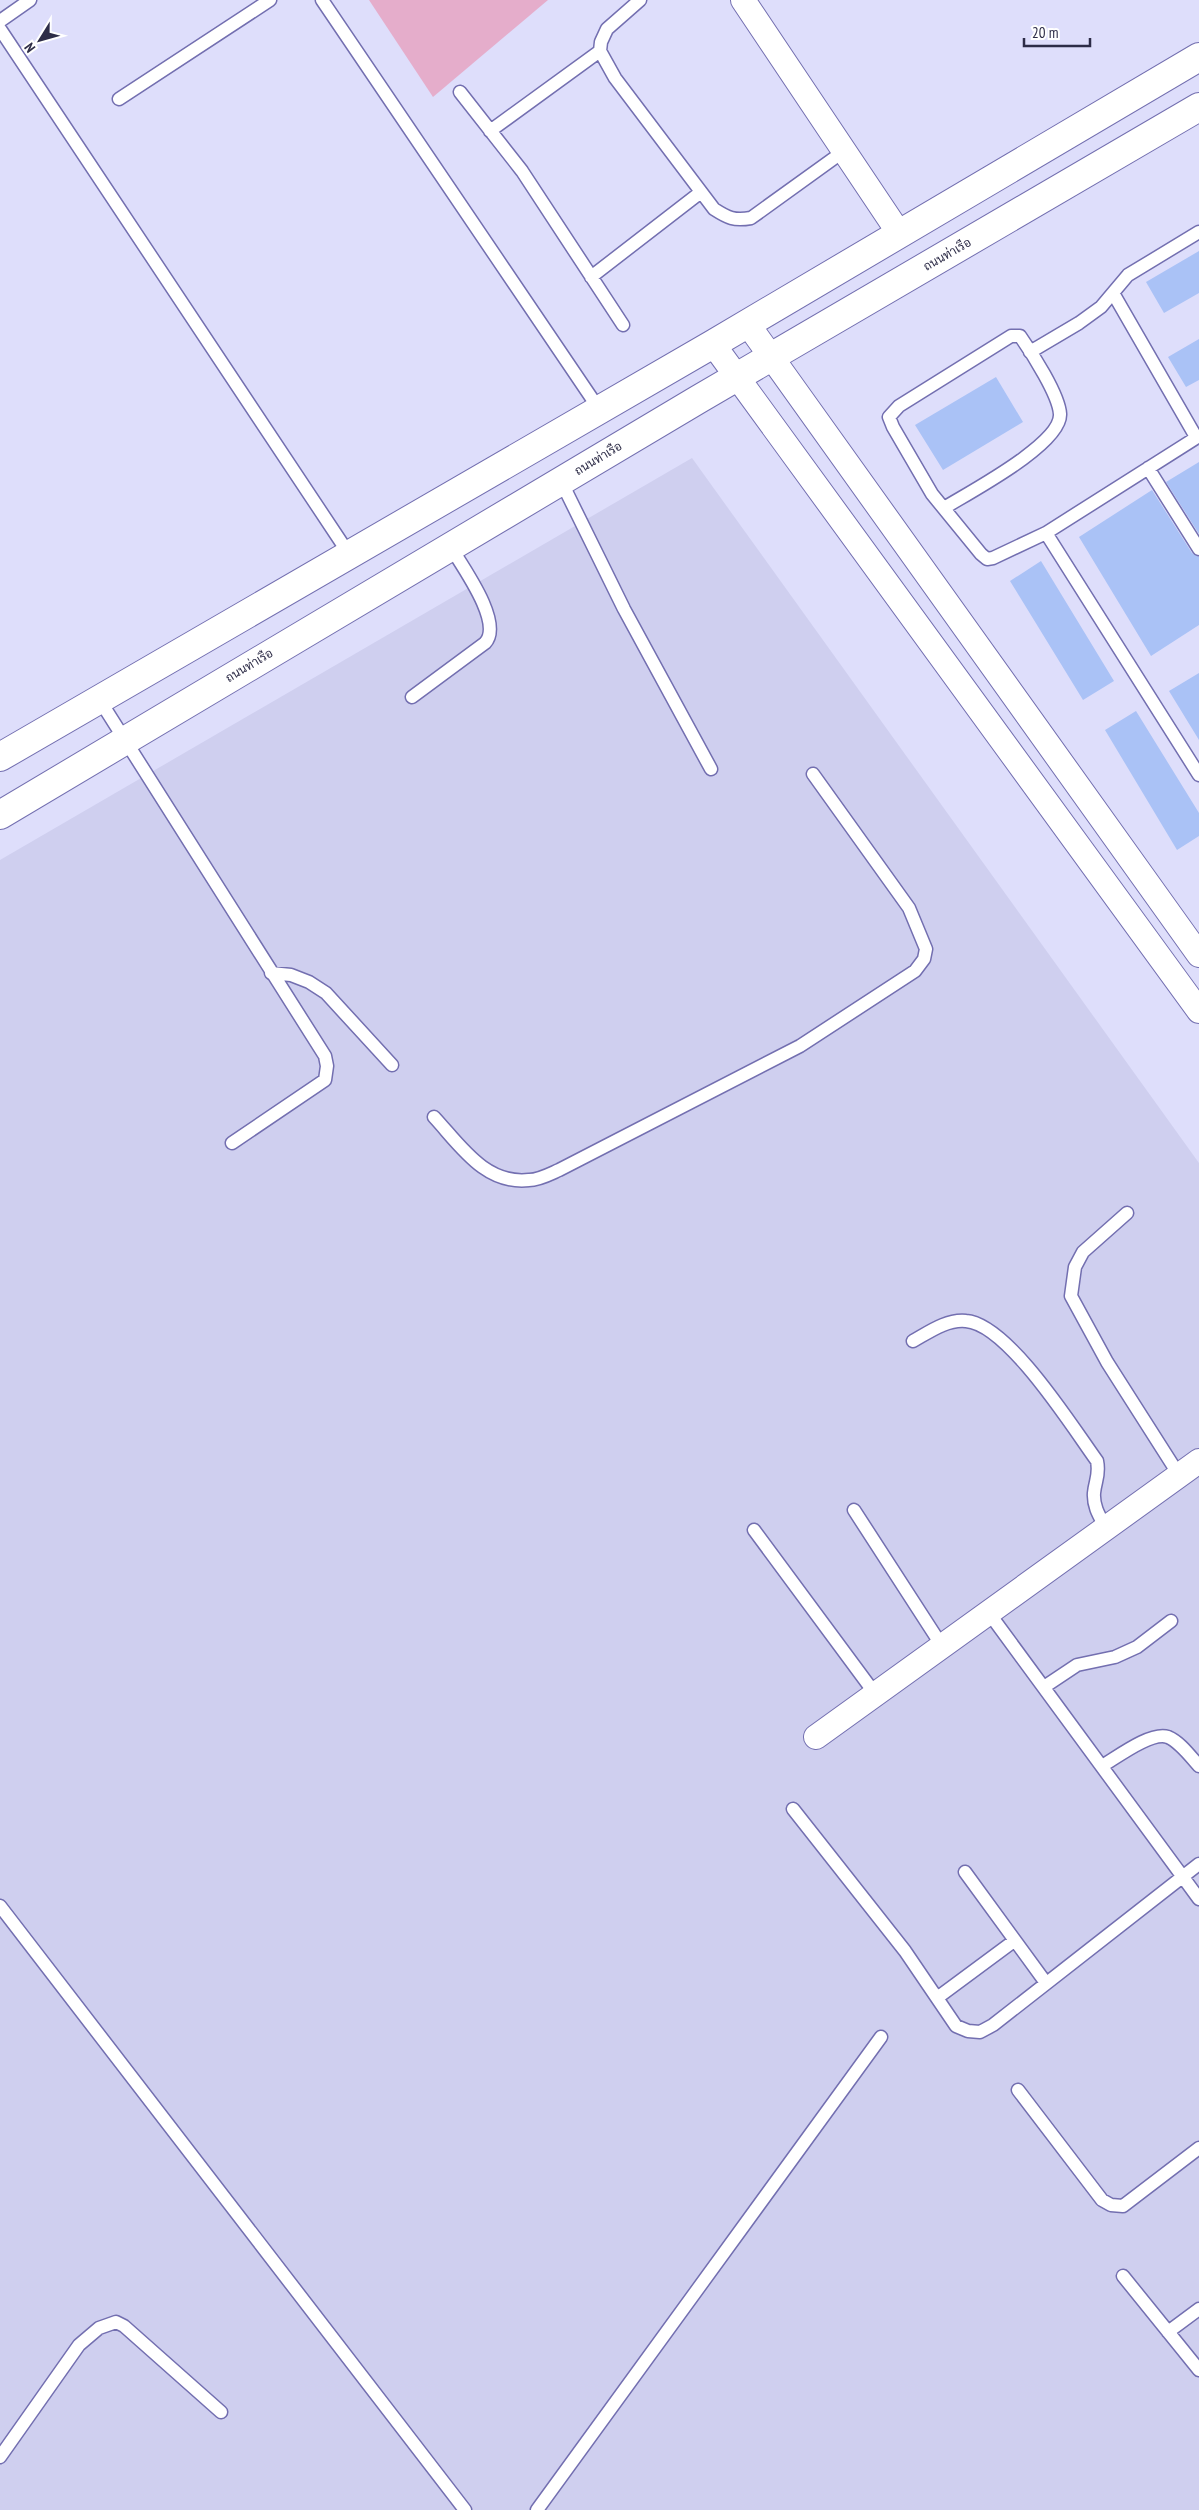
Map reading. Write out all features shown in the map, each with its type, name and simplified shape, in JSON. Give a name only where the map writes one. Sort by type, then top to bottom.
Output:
[{"type":"street","points":[[743,0],[899,233]]},
{"type":"street","points":[[0,757],[713,344],[1199,57]]},
{"type":"street","name":"ถนนท่าเรือ","points":[[0,815],[123,740],[771,356],[1199,107]]},
{"type":"street","points":[[748,323],[1199,955]]},
{"type":"street","points":[[713,344],[1199,1011]]},
{"type":"street","points":[[816,1737],[1199,1461]]},
{"type":"lane","points":[[0,21],[30,0]]},
{"type":"lane","points":[[120,98],[270,0]]},
{"type":"lane","points":[[322,0],[599,409]]},
{"type":"lane","points":[[640,0],[607,29],[601,42],[600,51],[611,72],[714,209],[728,218],[737,221],[751,218],[844,151]]},
{"type":"lane","points":[[0,29],[349,554]]},
{"type":"lane","points":[[490,131],[600,51]]},
{"type":"lane","points":[[460,92],[522,171],[623,326]]},
{"type":"lane","points":[[591,277],[701,192]]},
{"type":"lane","points":[[1030,352],[1079,323],[1101,307],[1128,275],[1199,232]]},
{"type":"lane","points":[[944,508],[1028,456],[1056,429],[1061,416],[1058,402],[1020,336],[1011,336],[899,406],[889,416],[893,427],[932,494],[987,559],[994,558],[1046,533],[1198,437],[1113,293]]},
{"type":"lane","points":[[1148,468],[1199,549]]},
{"type":"lane","points":[[561,481],[624,609],[711,769]]},
{"type":"lane","points":[[1046,533],[1199,775]]},
{"type":"lane","points":[[412,697],[485,643],[491,634],[490,622],[484,603],[450,546]]},
{"type":"lane","points":[[99,699],[123,740],[325,1056],[327,1072],[325,1080],[232,1143]]},
{"type":"lane","points":[[434,1117],[480,1167],[495,1175],[531,1180],[559,1170],[800,1046],[921,965],[926,949],[909,908],[813,774]]},
{"type":"lane","points":[[271,973],[291,975],[309,982],[326,993],[392,1065]]},
{"type":"lane","points":[[1128,1213],[1084,1252],[1075,1267],[1071,1296],[1107,1362],[1179,1475]]},
{"type":"lane","points":[[913,1341],[951,1322],[966,1321],[989,1330],[1006,1342],[1039,1382],[1097,1461],[1100,1472],[1094,1492],[1094,1502],[1106,1528]]},
{"type":"lane","points":[[854,1510],[942,1646]]},
{"type":"lane","points":[[754,1530],[876,1695]]},
{"type":"lane","points":[[989,1612],[1199,1899]]},
{"type":"lane","points":[[1044,1687],[1077,1666],[1115,1657],[1137,1648],[1171,1621]]},
{"type":"lane","points":[[1102,1766],[1149,1738],[1161,1736],[1168,1737],[1182,1747],[1199,1766]]},
{"type":"lane","points":[[793,1809],[906,1951],[956,2026],[968,2031],[980,2032],[993,2026],[1199,1864]]},
{"type":"lane","points":[[965,1872],[1046,1983]]},
{"type":"lane","points":[[0,1906],[465,2510]]},
{"type":"lane","points":[[937,1998],[1014,1941]]},
{"type":"lane","points":[[537,2510],[881,2037]]},
{"type":"lane","points":[[1018,2090],[1102,2200],[1111,2205],[1123,2206],[1199,2148]]},
{"type":"lane","points":[[1123,2276],[1199,2370]]},
{"type":"lane","points":[[1168,2332],[1199,2309]]},
{"type":"lane","points":[[0,2457],[80,2345],[99,2328],[116,2322],[124,2326],[221,2412]]},
{"type":"shaded area","points":[[369,0],[548,0],[433,97]]},
{"type":"shaded area","points":[[692,458],[1199,1163],[1199,2510],[0,2510],[0,860]]},
{"type":"building","points":[[1199,251],[1199,293],[1164,313],[1146,282]]},
{"type":"building","points":[[1199,339],[1199,380],[1186,387],[1168,357]]},
{"type":"building","points":[[996,377],[1023,422],[943,470],[915,425]]},
{"type":"building","points":[[1199,462],[1199,534],[1166,482]]},
{"type":"building","points":[[1152,490],[1192,553],[1199,557],[1199,625],[1151,656],[1079,537]]},
{"type":"building","points":[[1041,561],[1114,681],[1083,700],[1010,581]]},
{"type":"building","points":[[1199,673],[1199,740],[1169,691]]},
{"type":"building","points":[[1136,711],[1199,813],[1199,836],[1177,850],[1105,730]]}]
